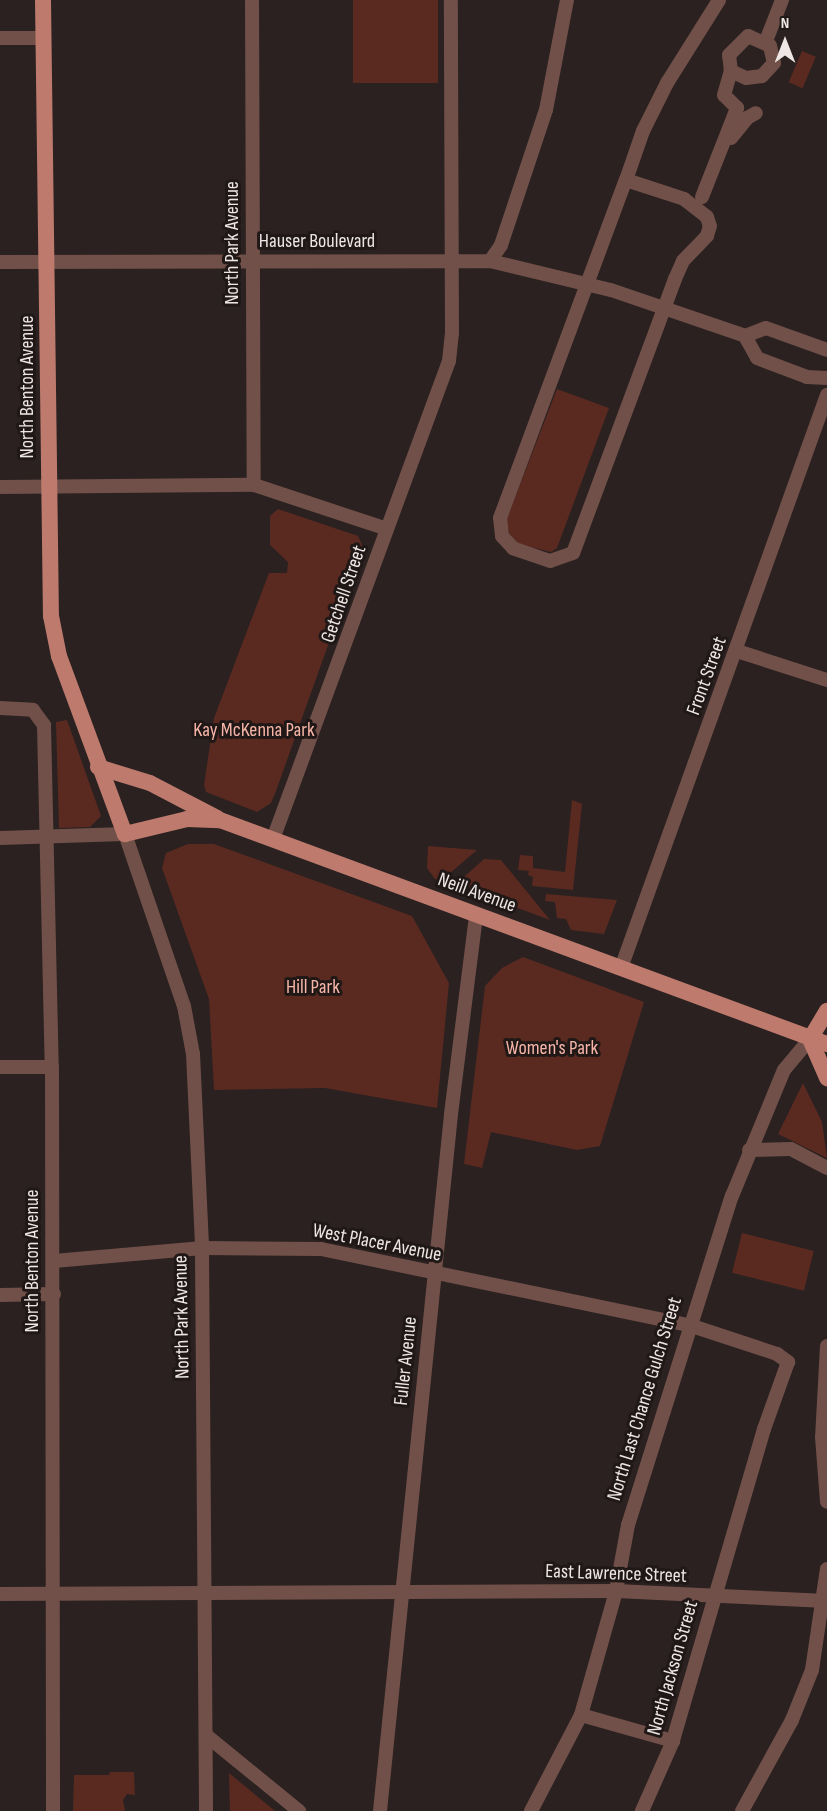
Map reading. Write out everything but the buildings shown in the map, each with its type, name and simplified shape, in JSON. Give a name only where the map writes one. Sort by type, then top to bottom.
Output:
[{"type":"main road","name":"North Benton Avenue","points":[[43,0],[50,592],[54,638],[98,766]]},
{"type":"main road","points":[[98,766],[161,787],[220,820]]},
{"type":"main road","name":"North Park Avenue","points":[[98,766],[125,834]]},
{"type":"main road","name":"Neill Avenue","points":[[125,834],[187,819],[220,820],[827,1044]]},
{"type":"main road","name":"North Last Chance Gulch Street","points":[[810,1039],[827,1011]]},
{"type":"main road","points":[[810,1039],[827,1077]]},
{"type":"street","name":"North Park Avenue","points":[[252,0],[254,485]]},
{"type":"street","name":"Getchell Street","points":[[273,839],[449,361],[452,260],[451,0]]},
{"type":"street","points":[[490,261],[501,245],[546,110],[567,0]]},
{"type":"street","points":[[626,180],[684,199],[707,217],[710,225],[707,236],[683,261],[573,553],[549,561],[513,548],[502,536],[500,518],[643,131],[667,83],[719,0]]},
{"type":"street","points":[[766,41],[782,0]]},
{"type":"street","points":[[721,148],[747,118],[756,113],[737,108],[724,95],[731,71],[729,55],[739,41],[748,36],[766,41],[774,56],[769,72],[755,79],[731,71]]},
{"type":"street","points":[[0,38],[44,38]]},
{"type":"street","points":[[702,197],[737,108]]},
{"type":"street","name":"Hauser Boulevard","points":[[0,262],[490,261],[588,283],[745,336]]},
{"type":"street","points":[[827,350],[766,328],[745,336],[757,358],[807,377],[827,378]]},
{"type":"street","name":"Front Street","points":[[621,968],[737,651],[827,395]]},
{"type":"street","points":[[0,487],[254,485],[387,529]]},
{"type":"street","points":[[737,651],[827,680]]},
{"type":"street","name":"North Benton Avenue","points":[[0,708],[26,708],[38,713],[44,725],[48,838],[54,1261],[56,1593],[50,1612],[53,1811]]},
{"type":"street","points":[[0,838],[125,834]]},
{"type":"street","name":"North Park Avenue","points":[[125,834],[177,981],[193,1054],[202,1248],[206,1811]]},
{"type":"street","name":"Fuller Avenue","points":[[380,1811],[435,1274],[476,915]]},
{"type":"street","name":"North Last Chance Gulch Street","points":[[531,1811],[581,1715],[616,1591],[628,1526],[689,1325],[749,1150],[784,1070],[810,1039]]},
{"type":"street","points":[[0,1067],[52,1067]]},
{"type":"street","points":[[749,1150],[791,1149],[827,1168]]},
{"type":"street","name":"West Placer Avenue","points":[[54,1261],[202,1248],[321,1249],[689,1325],[777,1354],[788,1362]]},
{"type":"street","points":[[0,1295],[54,1294]]},
{"type":"street","points":[[827,1346],[822,1437],[827,1502]]},
{"type":"street","name":"North Jackson Street","points":[[642,1811],[673,1741],[714,1597],[788,1362]]},
{"type":"street","points":[[742,1811],[800,1700],[812,1670],[826,1601],[827,1569]]},
{"type":"street","name":"East Lawrence Street","points":[[0,1594],[206,1591],[616,1591],[826,1601]]},
{"type":"street","points":[[581,1715],[673,1741]]},
{"type":"street","points":[[207,1736],[299,1811]]},
{"type":"green space","points":[[353,0],[438,0],[438,83],[353,83]]},
{"type":"green space","points":[[802,51],[816,57],[803,88],[789,82]]},
{"type":"green space","points":[[557,389],[609,408],[557,548],[551,552],[518,544],[509,533],[506,521]]},
{"type":"green space","name":"Kay McKenna Park","points":[[278,509],[358,536],[363,547],[276,791],[271,803],[257,812],[206,792],[204,785],[214,718],[269,573],[287,573],[288,562],[270,545],[270,516]]},
{"type":"green space","points":[[67,720],[101,816],[90,827],[59,828],[56,722]]},
{"type":"green space","points":[[572,800],[582,804],[573,890],[532,886],[533,877],[528,875],[529,871],[518,870],[520,855],[533,856],[533,868],[565,872]]},
{"type":"green space","name":"Hill Park","points":[[188,844],[214,844],[412,916],[449,983],[437,1108],[325,1088],[214,1090],[209,999],[162,868],[166,853]]},
{"type":"green space","points":[[428,846],[477,850],[442,880],[435,879],[427,868]]},
{"type":"green space","points":[[484,859],[501,860],[550,920],[455,885]]},
{"type":"green space","points":[[546,894],[617,900],[604,934],[571,930],[566,919],[557,918],[555,902],[545,901]]},
{"type":"green space","name":"Women's Park","points":[[523,957],[644,1002],[600,1146],[577,1150],[491,1132],[482,1168],[464,1164],[485,986],[502,968]]},
{"type":"green space","points":[[803,1083],[822,1122],[827,1158],[778,1134]]},
{"type":"green space","points":[[742,1233],[814,1251],[804,1291],[732,1273]]},
{"type":"green space","points":[[110,1772],[134,1772],[135,1795],[127,1794],[123,1800],[125,1811],[73,1811],[74,1775],[109,1775]]},
{"type":"green space","points":[[229,1773],[275,1811],[230,1811]]}]
